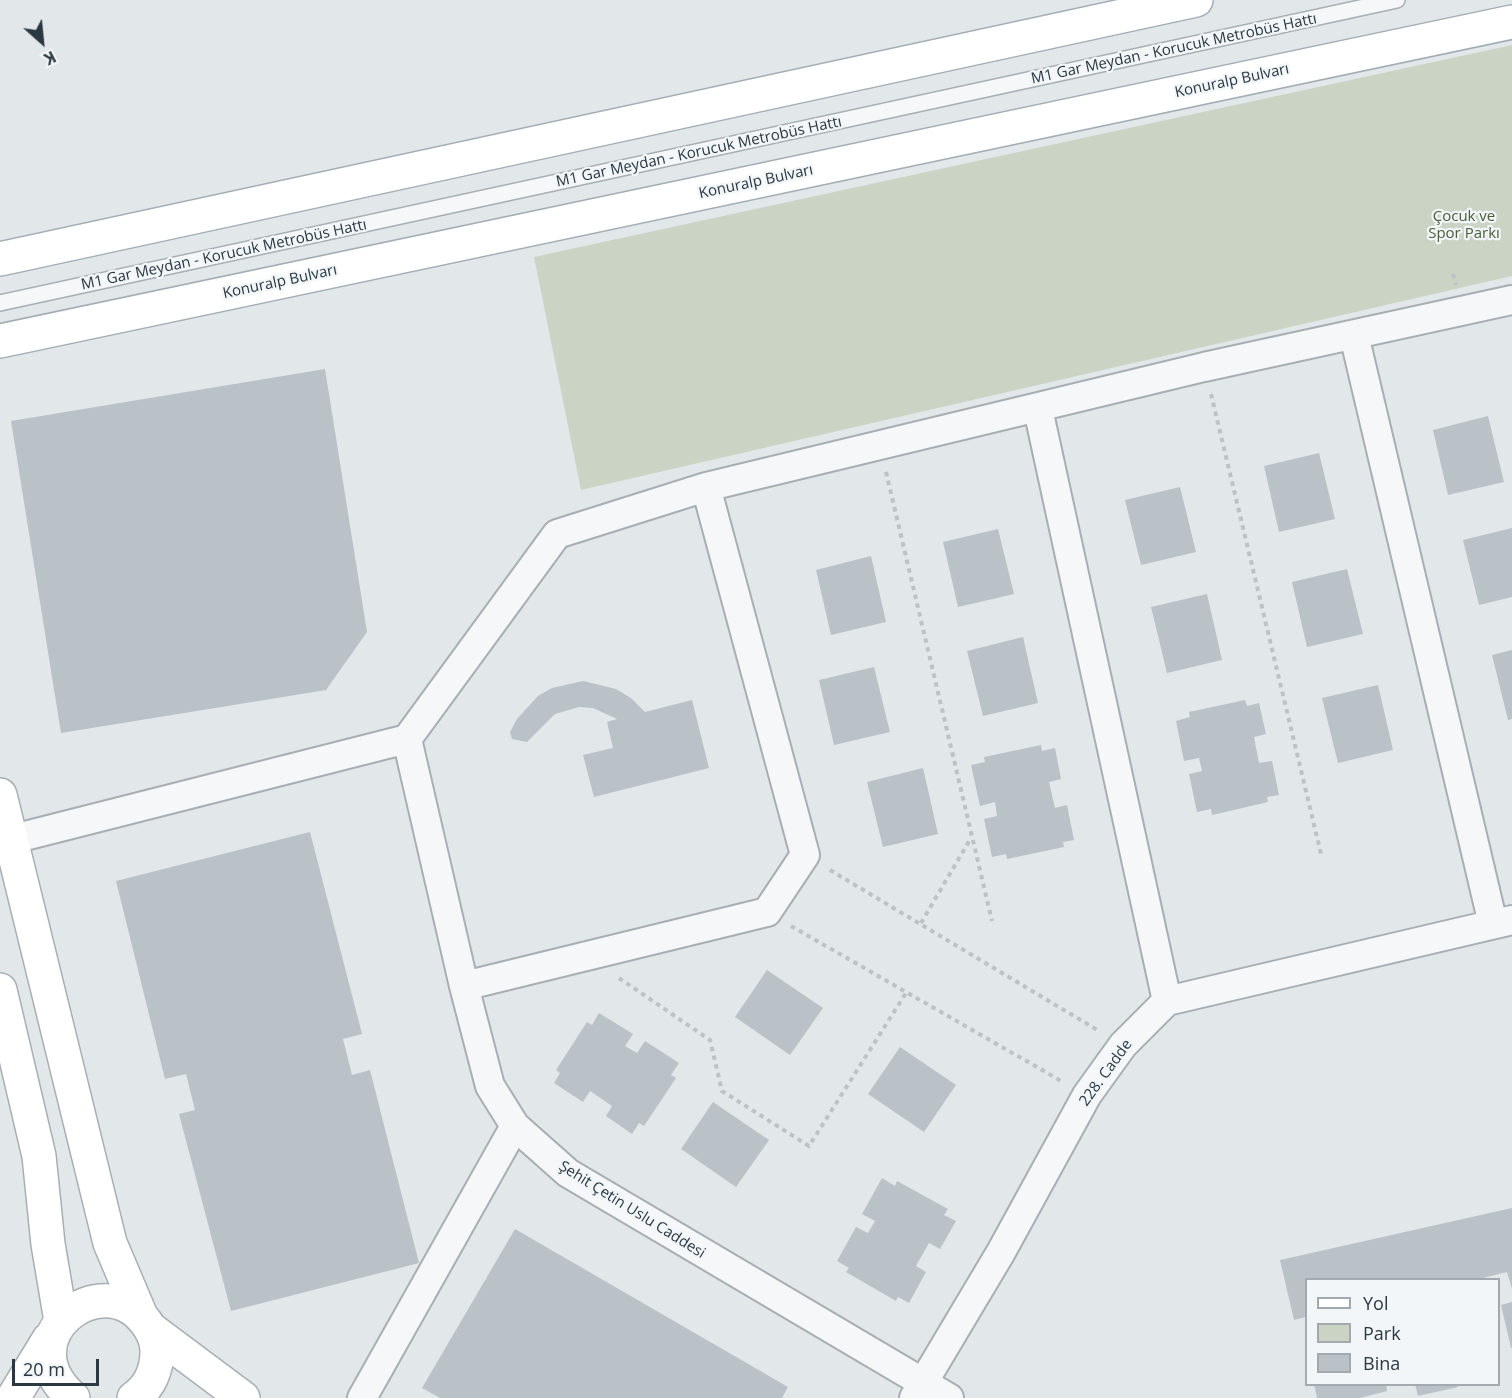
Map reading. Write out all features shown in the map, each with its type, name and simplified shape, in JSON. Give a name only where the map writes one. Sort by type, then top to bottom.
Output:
[{"type":"main road","points":[[0,259],[1196,0]]},
{"type":"main road","name":"Konuralp Bulvarı","points":[[0,341],[1512,22]]},
{"type":"main road","points":[[0,795],[9,840],[110,1243],[157,1346],[157,1364],[151,1379],[134,1398]]},
{"type":"main road","points":[[0,990],[39,1156],[55,1330],[53,1373],[62,1389],[73,1398]]},
{"type":"main road","points":[[13,1398],[55,1330],[74,1310],[90,1302],[108,1301],[126,1305],[243,1398]]},
{"type":"street","points":[[9,840],[407,739],[557,534],[706,487],[1038,409],[1204,367],[1512,300]]},
{"type":"street","points":[[1038,409],[1167,1001],[1503,922],[1354,335]]},
{"type":"street","points":[[464,986],[767,912],[805,855],[706,487]]},
{"type":"street","name":"Şehit Çetin Uslu Caddesi","points":[[407,739],[464,986],[490,1086],[515,1126],[568,1173],[919,1391],[949,1398]]},
{"type":"street","name":"228. Cadde","points":[[919,1391],[1001,1252],[1087,1095],[1123,1045],[1167,1001]]},
{"type":"street","points":[[362,1398],[515,1126]]},
{"type":"lane","name":"M1 Gar Meydan - Korucuk Metrobüs Hattı","points":[[0,303],[1397,0]]},
{"type":"path","points":[[1204,367],[1322,858]]},
{"type":"path","points":[[879,445],[992,921]]},
{"type":"path","points":[[921,923],[971,837]]},
{"type":"path","points":[[805,855],[1123,1045]]},
{"type":"path","points":[[767,912],[1087,1095]]},
{"type":"path","points":[[586,956],[710,1040],[722,1091],[809,1146],[906,993]]},
{"type":"green space","name":"Çocuk ve Spor Parkı","points":[[1512,45],[1512,276],[581,490],[534,257]]},
{"type":"building","points":[[325,369],[367,632],[326,690],[61,733],[11,421]]},
{"type":"building","points":[[1488,416],[1504,482],[1448,495],[1433,430]]},
{"type":"building","points":[[1319,453],[1335,519],[1279,532],[1264,466]]},
{"type":"building","points":[[1180,487],[1196,552],[1141,565],[1125,500]]},
{"type":"building","points":[[1512,528],[1512,597],[1479,605],[1463,540]]},
{"type":"building","points":[[998,529],[1014,594],[958,607],[943,542]]},
{"type":"building","points":[[871,556],[886,622],[831,635],[816,570]]},
{"type":"building","points":[[1347,569],[1363,634],[1307,647],[1292,582]]},
{"type":"building","points":[[1207,594],[1222,660],[1167,673],[1151,607]]},
{"type":"building","points":[[1023,637],[1038,703],[983,716],[967,651]]},
{"type":"building","points":[[1512,650],[1512,719],[1508,720],[1492,655]]},
{"type":"building","points":[[874,667],[890,732],[834,745],[819,680]]},
{"type":"building","points":[[583,681],[616,689],[631,698],[645,712],[692,700],[709,768],[594,797],[583,755],[613,748],[607,722],[617,719],[593,708],[579,707],[555,714],[527,742],[512,739],[510,732],[517,719],[538,696],[552,688]]},
{"type":"building","points":[[1378,685],[1393,750],[1338,763],[1322,698]]},
{"type":"building","points":[[1245,700],[1247,706],[1259,703],[1266,734],[1254,737],[1259,763],[1272,761],[1279,795],[1267,797],[1268,802],[1212,815],[1211,809],[1197,812],[1189,774],[1202,771],[1199,758],[1184,761],[1176,721],[1190,717],[1189,712]]},
{"type":"building","points":[[1041,745],[1042,751],[1055,748],[1061,779],[1049,782],[1055,808],[1067,805],[1074,840],[1063,842],[1064,847],[1007,859],[1006,854],[992,857],[984,819],[997,816],[995,802],[980,806],[971,765],[985,762],[984,757]]},
{"type":"building","points":[[923,768],[938,834],[883,847],[867,782]]},
{"type":"building","points":[[310,832],[362,1034],[343,1039],[352,1075],[370,1070],[419,1263],[231,1311],[179,1114],[195,1110],[186,1074],[165,1079],[116,881]]},
{"type":"building","points":[[767,970],[823,1008],[790,1055],[735,1017]]},
{"type":"building","points":[[599,1013],[633,1034],[625,1046],[637,1053],[645,1041],[679,1063],[671,1075],[676,1078],[644,1126],[639,1123],[632,1134],[606,1116],[612,1106],[590,1091],[583,1102],[554,1083],[560,1073],[556,1070],[587,1022],[592,1025]]},
{"type":"building","points":[[900,1047],[956,1085],[924,1132],[868,1094]]},
{"type":"building","points":[[713,1102],[769,1140],[736,1187],[681,1149]]},
{"type":"building","points":[[882,1178],[895,1186],[897,1181],[948,1209],[944,1215],[956,1221],[940,1249],[929,1243],[916,1266],[926,1272],[909,1303],[898,1297],[896,1301],[846,1272],[849,1268],[837,1261],[856,1227],[868,1233],[875,1221],[862,1214]]},
{"type":"building","points":[[1512,1208],[1512,1289],[1507,1272],[1483,1278],[1305,1278],[1305,1317],[1294,1320],[1280,1260]]},
{"type":"building","points":[[515,1229],[788,1387],[782,1398],[440,1398],[422,1388]]},
{"type":"building","points":[[1512,1302],[1512,1348],[1511,1348],[1501,1305]]},
{"type":"building","points":[[1314,1386],[1386,1386],[1387,1391],[1360,1398],[1317,1398]]},
{"type":"building","points":[[1416,1386],[1458,1387],[1418,1396]]}]
